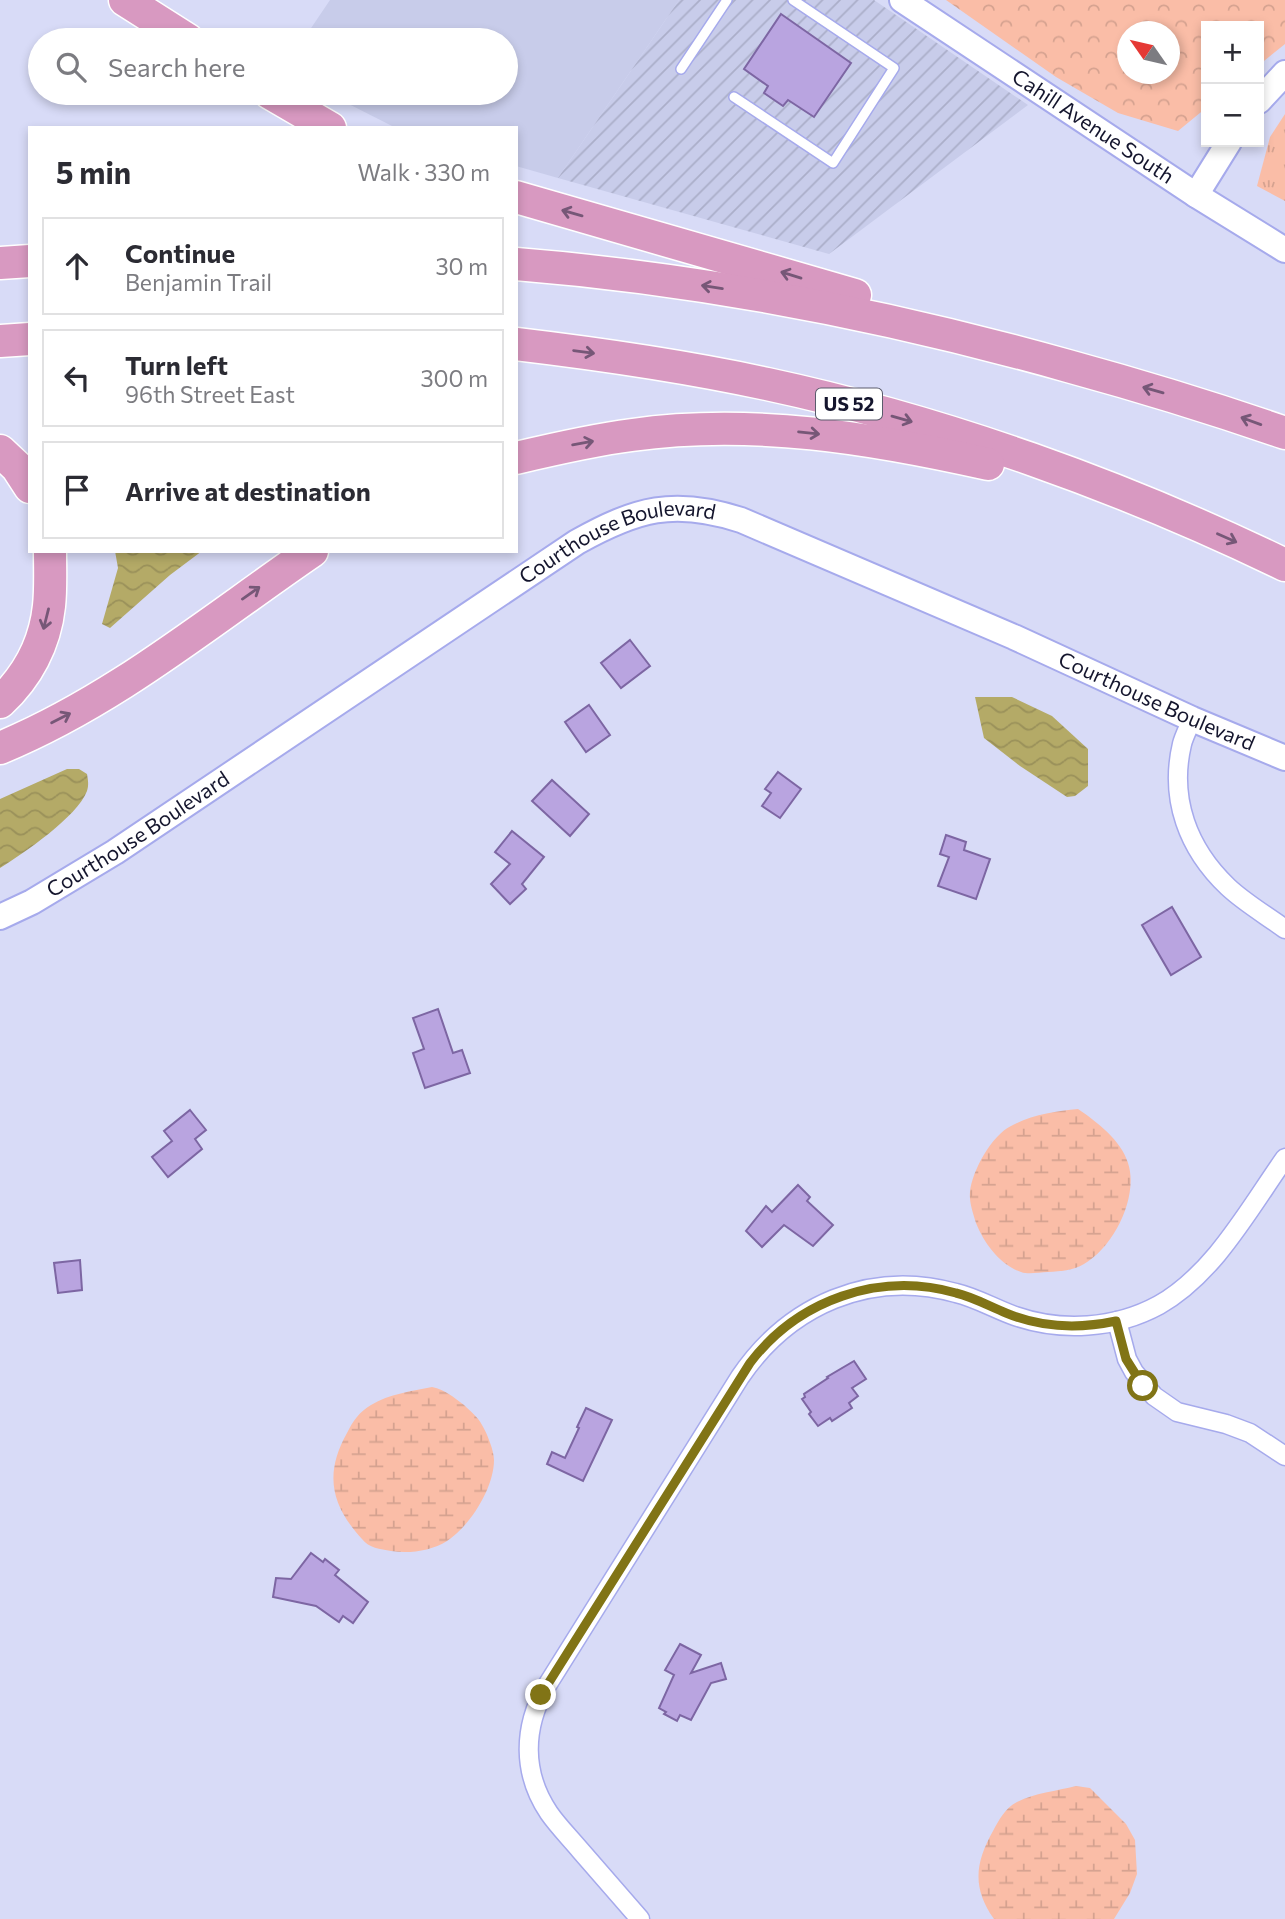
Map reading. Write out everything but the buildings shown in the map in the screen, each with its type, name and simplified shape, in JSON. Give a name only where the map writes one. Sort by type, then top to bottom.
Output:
[{"type":"highway","points":[[125,0],[169,28]]},
{"type":"highway","points":[[291,105],[327,126]]},
{"type":"highway","points":[[518,198],[908,311],[1089,372]]},
{"type":"highway","points":[[0,263],[28,261]]},
{"type":"highway","points":[[518,264],[663,280],[780,298],[887,320],[1089,372],[1217,409],[1285,433]]},
{"type":"highway","points":[[0,341],[28,339]]},
{"type":"highway","name":"US 52","points":[[518,344],[581,351],[696,370],[839,401],[910,421],[1061,470],[1168,513],[1285,565]]},
{"type":"highway","points":[[518,458],[633,434],[691,430],[802,432],[853,438],[972,461],[1168,513]]},
{"type":"highway","points":[[0,451],[17,467],[28,484]]},
{"type":"highway","points":[[0,702],[15,688],[38,652],[49,608],[50,553]]},
{"type":"highway","points":[[0,748],[93,702],[309,553]]},
{"type":"street","name":"Cahill Avenue South","points":[[902,0],[1196,195],[1285,250]]},
{"type":"street","points":[[1264,96],[1285,73]]},
{"type":"street","points":[[1196,195],[1226,147]]},
{"type":"street","name":"Courthouse Boulevard","points":[[0,918],[115,852],[576,542],[610,524],[649,512],[693,509],[741,520],[1014,637],[1192,719],[1285,758]]},
{"type":"street","points":[[1192,719],[1182,744],[1177,788],[1178,801],[1193,841],[1209,866],[1228,887],[1285,929]]},
{"type":"street","points":[[640,1919],[549,1813],[530,1771],[530,1728],[537,1702],[546,1687],[760,1349],[794,1320],[819,1305],[851,1293],[888,1286],[941,1289],[1047,1325],[1081,1326],[1116,1321],[1160,1304],[1199,1274],[1220,1251],[1285,1158]]},
{"type":"street","points":[[1116,1321],[1126,1359],[1133,1372],[1154,1396],[1177,1412],[1250,1433],[1285,1456]]},
{"type":"lane","points":[[681,68],[727,0]]},
{"type":"lane","points":[[734,97],[832,163],[894,68],[793,0]]},
{"type":"shaded area","points":[[330,0],[679,0],[558,178],[518,167],[518,126],[392,126],[351,105],[518,105],[518,28],[311,28]]},
{"type":"shaded area","points":[[679,0],[874,0],[1028,105],[829,254],[558,178]]},
{"type":"green space","points":[[946,0],[1285,0],[1285,44],[1264,61],[1264,21],[1201,21],[1201,112],[1178,131],[1118,113],[1056,77]]},
{"type":"green space","points":[[1285,114],[1285,201],[1257,186],[1270,137]]},
{"type":"green space","points":[[1078,1109],[1107,1132],[1125,1155],[1130,1190],[1121,1220],[1105,1246],[1084,1264],[1062,1271],[1031,1273],[1013,1269],[1000,1259],[979,1231],[970,1200],[975,1174],[990,1145],[1011,1126],[1044,1114]]},
{"type":"green space","points":[[432,1387],[464,1405],[480,1422],[494,1456],[490,1482],[472,1516],[447,1541],[412,1552],[375,1548],[365,1542],[343,1514],[334,1489],[335,1462],[349,1429],[367,1408],[393,1396]]},
{"type":"green space","points":[[1076,1786],[1090,1788],[1126,1824],[1135,1840],[1137,1874],[1130,1893],[1114,1919],[994,1919],[982,1897],[978,1875],[982,1854],[1000,1819],[1017,1802],[1038,1794]]},
{"type":"water","points":[[115,553],[199,553],[110,628],[102,624],[118,568]]},
{"type":"water","points":[[975,697],[1012,697],[1052,716],[1088,749],[1088,786],[1075,796],[1067,797],[984,738]]},
{"type":"water","points":[[67,769],[79,769],[87,774],[88,789],[81,801],[49,834],[0,868],[0,799]]},
{"type":"route","points":[[541,1695],[750,1363],[775,1335],[819,1305],[870,1288],[904,1285],[958,1293],[1018,1317],[1047,1325],[1100,1325],[1116,1321],[1126,1359],[1143,1386]]}]
